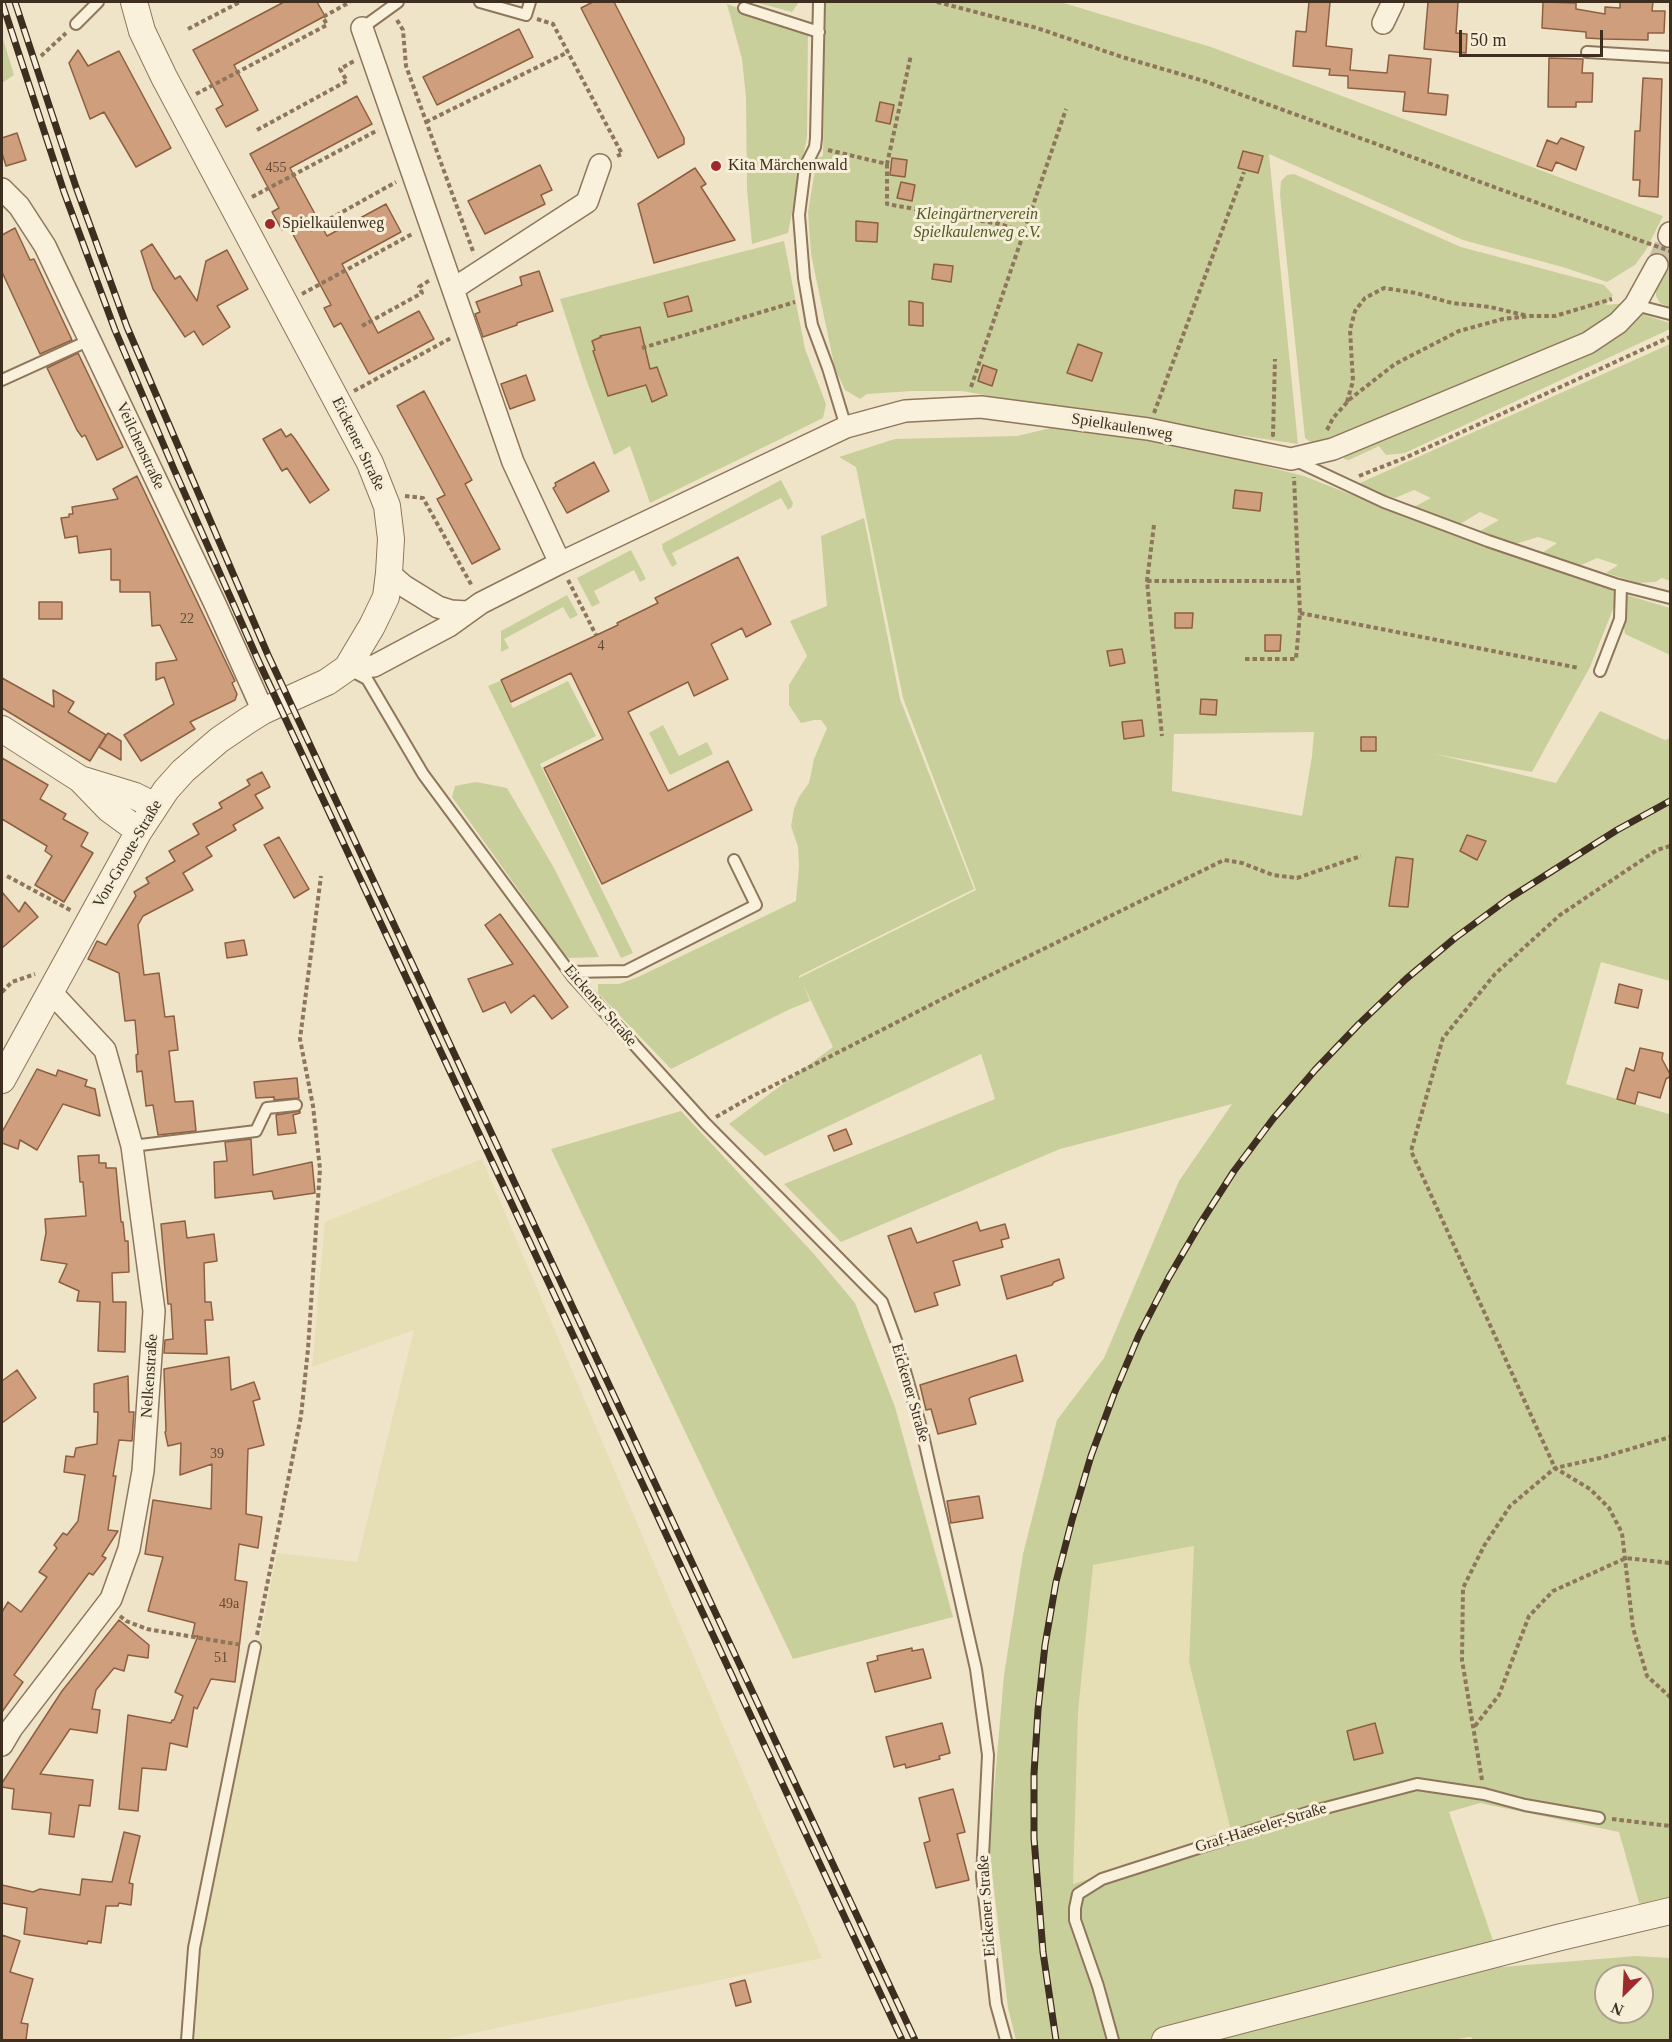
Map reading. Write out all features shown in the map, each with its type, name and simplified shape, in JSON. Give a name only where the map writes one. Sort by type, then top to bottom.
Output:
[{"type":"street","name":"Eickener Straße","points":[[134,2],[142,31],[178,104],[370,463],[387,506],[391,539],[386,597],[347,668]]},
{"type":"street","points":[[1383,23],[1393,2]]},
{"type":"street","points":[[362,28],[513,462],[560,563]]},
{"type":"street","points":[[450,280],[480,272],[587,202],[600,165]]},
{"type":"street","name":"Veilchenstraße","points":[[2,189],[19,206],[45,246],[263,711]]},
{"type":"street","name":"Spielkaulenweg","points":[[347,668],[374,666],[449,626],[474,607],[560,563],[846,427],[905,411],[981,407],[1155,420],[1291,459],[1333,449],[1588,342],[1618,323],[1635,304],[1667,246]]},
{"type":"street","points":[[389,573],[404,586],[438,607],[451,611],[474,607]]},
{"type":"street","name":"Von-Groote-Straße","points":[[2,1079],[139,831],[155,806],[183,771],[219,740],[263,711],[327,682],[347,668]]},
{"type":"street","points":[[2,729],[80,779],[109,809],[139,831]]},
{"type":"street","points":[[80,779],[135,795],[155,806]]},
{"type":"street","name":"Nelkenstraße","points":[[2,1745],[12,1728],[107,1604],[129,1549],[143,1471],[154,1311],[132,1146],[105,1050],[51,992]]},
{"type":"street","points":[[1165,2040],[1557,1938],[1671,1911]]},
{"type":"lane","points":[[75,24],[98,2]]},
{"type":"lane","points":[[480,2],[526,15],[530,2]]},
{"type":"lane","points":[[819,2],[815,147],[805,167],[799,215],[812,325],[846,427]]},
{"type":"lane","points":[[362,28],[396,3]]},
{"type":"lane","points":[[744,8],[819,32]]},
{"type":"lane","points":[[1587,52],[1671,57]]},
{"type":"lane","points":[[1635,304],[1671,314]]},
{"type":"lane","points":[[2,380],[90,340]]},
{"type":"lane","points":[[1291,459],[1384,502],[1488,541],[1621,586],[1671,598]]},
{"type":"lane","points":[[1600,671],[1620,619],[1621,586]]},
{"type":"lane","name":"Eickener Straße","points":[[347,668],[367,680],[423,774],[569,972],[705,1123],[882,1302],[897,1344],[922,1431],[976,1670],[988,1755],[982,1876],[996,2004],[1006,2040]]},
{"type":"lane","points":[[569,972],[626,971],[756,905],[734,861]]},
{"type":"lane","points":[[132,1146],[256,1131],[267,1107],[296,1105]]},
{"type":"lane","points":[[187,2040],[194,1948],[255,1647]]},
{"type":"lane","name":"Graf-Haeseler-Straße","points":[[1113,2040],[1098,1986],[1075,1920],[1078,1894],[1102,1879],[1310,1812],[1417,1784],[1484,1794],[1525,1805],[1599,1818]]},
{"type":"path","points":[[188,30],[240,2]]},
{"type":"path","points":[[178,104],[327,25],[323,17],[350,2]]},
{"type":"path","points":[[937,2],[1037,28],[1122,57],[1204,81],[1647,243],[1667,246]]},
{"type":"path","points":[[396,3],[403,30],[406,66],[480,272]]},
{"type":"path","points":[[526,15],[553,24],[622,154],[600,165]]},
{"type":"path","points":[[41,56],[75,24]]},
{"type":"path","points":[[257,130],[347,81],[340,69],[370,51]]},
{"type":"path","points":[[426,122],[568,52]]},
{"type":"path","points":[[911,55],[887,164],[887,204],[999,224],[1023,231]]},
{"type":"path","points":[[971,387],[1066,109]]},
{"type":"path","points":[[234,207],[395,121]]},
{"type":"path","points":[[815,147],[887,164]]},
{"type":"path","points":[[1155,420],[1244,172]]},
{"type":"path","points":[[310,230],[413,173]]},
{"type":"path","points":[[286,303],[430,224]]},
{"type":"path","points":[[362,326],[422,293],[419,287],[450,280]]},
{"type":"path","points":[[1347,402],[1353,381],[1350,330],[1355,312],[1365,298],[1384,288],[1416,293],[1452,303],[1490,307],[1530,316]]},
{"type":"path","points":[[1324,435],[1333,418],[1347,402],[1395,364],[1459,331],[1503,319],[1555,316],[1616,298],[1635,304]]},
{"type":"path","points":[[642,348],[808,299]]},
{"type":"path","points":[[337,400],[467,329]]},
{"type":"path","points":[[1342,483],[1407,457],[1671,337]]},
{"type":"path","points":[[1262,433],[1273,435],[1275,359]]},
{"type":"path","points":[[1245,659],[1296,659],[1300,613],[1295,486],[1291,459]]},
{"type":"path","points":[[382,493],[423,498],[474,607]]},
{"type":"path","points":[[1154,525],[1147,581],[1162,736]]},
{"type":"path","points":[[560,563],[596,635]]},
{"type":"path","points":[[1147,581],[1299,581]]},
{"type":"path","points":[[1300,613],[1579,668]]},
{"type":"path","points":[[1671,846],[1657,850],[1560,915],[1495,974],[1443,1038],[1411,1151],[1555,1468],[1590,1489],[1609,1508],[1622,1533],[1633,1628],[1647,1676],[1671,1697]]},
{"type":"path","points":[[705,1123],[748,1098],[940,1000],[1224,860],[1242,863],[1273,875],[1297,878],[1361,856]]},
{"type":"path","points":[[7,876],[90,921]]},
{"type":"path","points":[[107,1604],[126,1621],[147,1629],[255,1647],[301,1416],[308,1349],[320,1169],[313,1106],[300,1039],[321,876]]},
{"type":"path","points":[[1484,1794],[1462,1660],[1463,1588],[1484,1546],[1510,1506],[1555,1468],[1600,1458],[1671,1437]]},
{"type":"path","points":[[1474,1726],[1499,1695],[1529,1616],[1552,1591],[1626,1558],[1671,1563]]},
{"type":"path","points":[[1599,1818],[1671,1826]]},
{"type":"shaded area","points":[[482,1159],[822,1958],[441,2040],[193,2040],[193,2001],[198,1951],[277,1553],[357,1562],[414,1330],[312,1367],[325,1222]]},
{"type":"shaded area","points":[[1195,1546],[1189,1662],[1231,1831],[1072,1884],[1078,1712],[1092,1565]]},
{"type":"green space","points":[[754,2],[799,2],[792,12]]},
{"type":"green space","name":"Kleingärtnerverein Spielkaulenweg e.V.","points":[[825,2],[1060,2],[1211,47],[1663,216],[1646,250],[1635,265],[1607,282],[1566,268],[1463,240],[1269,154],[1298,444],[1062,409],[962,391],[867,394],[860,399],[845,390],[835,369],[811,254],[808,212],[817,158],[823,156]]},
{"type":"green space","points":[[727,4],[808,33],[807,137],[788,233],[752,244],[747,189],[746,98],[742,59]]},
{"type":"green space","points":[[2,35],[14,75],[2,83]]},
{"type":"green space","points":[[1294,174],[1461,247],[1604,285],[1613,295],[1606,305],[1627,303],[1593,331],[1343,438],[1316,443],[1309,441],[1305,438],[1280,195],[1281,181],[1287,175]]},
{"type":"green space","points":[[784,241],[805,349],[826,404],[823,418],[650,503],[630,446],[614,455],[560,299]]},
{"type":"green space","points":[[1670,266],[1670,307],[1660,303],[1656,296],[1656,288]]},
{"type":"green space","points":[[1638,313],[1670,323],[1670,329],[1405,453],[1386,455],[1379,446],[1349,460],[1344,459],[1344,454]]},
{"type":"green space","points":[[1670,344],[1670,581],[1662,578],[1655,582],[1638,583],[1606,573],[1618,565],[1597,558],[1581,565],[1572,564],[1542,553],[1557,543],[1538,537],[1515,544],[1480,531],[1499,520],[1480,512],[1460,524],[1414,507],[1431,498],[1414,490],[1395,498],[1376,493],[1360,483]]},
{"type":"green space","points":[[1055,427],[1181,445],[1304,476],[1461,538],[1670,608],[1670,655],[1625,634],[1619,594],[1590,667],[1532,772],[1435,754],[1556,783],[1600,711],[1665,740],[1670,738],[1670,981],[1601,962],[1566,1084],[1669,1114],[1670,1109],[1670,1899],[1640,1906],[1619,1832],[1480,1803],[1449,1812],[1502,1967],[1636,1956],[1670,1958],[1670,2040],[1473,2040],[1471,2037],[1451,2040],[1016,2040],[1008,2008],[989,1848],[1004,1675],[1023,1554],[1057,1420],[1104,1358],[1179,1181],[1232,1104],[1060,1149],[841,1242],[784,1184],[995,1099],[981,1054],[765,1156],[729,1124],[833,1047],[803,984],[810,1001],[671,1069],[598,993],[598,984],[619,984],[638,977],[796,901],[799,867],[798,847],[791,826],[794,809],[809,783],[814,759],[827,728],[821,720],[801,723],[789,705],[789,685],[807,656],[790,621],[827,606],[821,536],[864,518],[900,699],[974,889],[799,978],[976,890],[903,698],[856,467],[839,457],[895,439],[1017,436]],"holes":[[[1314,732],[1302,816],[1172,791],[1174,734]],[[1194,1546],[1189,1662],[1231,1831],[1263,1823],[1073,1884],[1078,1712],[1093,1565]]]},
{"type":"green space","points":[[781,480],[793,503],[792,507],[788,510],[781,498],[672,553],[677,564],[672,567],[662,544]]},
{"type":"green space","points":[[631,550],[646,579],[640,582],[634,570],[594,591],[600,603],[592,607],[577,578]]},
{"type":"green space","points":[[567,595],[578,615],[570,619],[563,607],[504,639],[509,648],[501,652],[501,631]]},
{"type":"green space","points":[[500,681],[513,708],[568,681],[596,736],[540,764],[633,953],[621,958],[488,686]]},
{"type":"green space","points":[[663,725],[679,756],[707,742],[713,754],[670,775],[649,733]]},
{"type":"green space","points":[[476,782],[507,788],[554,868],[599,957],[569,958],[565,955],[452,797],[455,786]]},
{"type":"green space","points":[[681,1111],[814,1254],[855,1303],[895,1407],[953,1617],[793,1659],[551,1149]]},
{"type":"building","points":[[284,2],[317,2],[325,16],[234,65],[258,110],[226,127],[216,109],[223,105],[193,50]]},
{"type":"building","points":[[593,2],[614,2],[684,138],[684,144],[658,158],[581,8]]},
{"type":"building","points":[[1309,2],[1330,2],[1326,46],[1352,49],[1350,70],[1387,73],[1389,55],[1431,59],[1428,93],[1448,95],[1446,115],[1403,111],[1405,92],[1348,88],[1348,76],[1329,75],[1330,69],[1293,66],[1296,31],[1306,32]]},
{"type":"building","points":[[1428,2],[1458,2],[1456,33],[1467,34],[1466,53],[1424,49]]},
{"type":"building","points":[[1543,2],[1576,3],[1576,9],[1605,14],[1605,7],[1620,8],[1620,2],[1653,2],[1652,11],[1665,11],[1664,33],[1648,33],[1648,40],[1604,39],[1586,38],[1586,32],[1542,28]]},
{"type":"building","points":[[519,29],[533,57],[437,105],[423,77]]},
{"type":"building","points":[[78,50],[88,66],[119,51],[171,148],[136,167],[104,112],[90,119],[69,63]]},
{"type":"building","points":[[1549,58],[1583,59],[1582,73],[1593,73],[1592,102],[1576,102],[1576,107],[1548,107]]},
{"type":"building","points":[[1643,78],[1662,79],[1658,197],[1639,196],[1640,180],[1633,180],[1635,131],[1640,131]]},
{"type":"building","points":[[357,96],[372,124],[290,168],[327,236],[386,204],[401,232],[342,264],[378,333],[419,311],[434,339],[369,374],[341,323],[334,327],[324,308],[331,305],[289,227],[282,230],[272,212],[279,208],[250,154]]},
{"type":"building","points":[[880,102],[894,105],[890,124],[876,121]]},
{"type":"building","points":[[17,133],[26,160],[6,166],[2,153],[2,138]]},
{"type":"building","points":[[1561,138],[1584,147],[1576,170],[1556,162],[1552,171],[1537,166],[1547,140],[1557,144]]},
{"type":"building","points":[[1243,151],[1263,156],[1258,173],[1238,168]]},
{"type":"building","points":[[892,158],[907,160],[905,177],[890,175]]},
{"type":"building","points":[[540,165],[552,190],[541,195],[545,204],[485,234],[468,201]]},
{"type":"building","points":[[695,168],[706,184],[701,187],[735,240],[654,263],[638,204]]},
{"type":"building","points":[[901,182],[915,185],[912,201],[897,198]]},
{"type":"building","points":[[856,221],[878,223],[877,242],[856,241]]},
{"type":"building","points":[[15,228],[30,260],[34,259],[72,340],[40,354],[2,272],[2,235]]},
{"type":"building","points":[[152,244],[175,279],[180,276],[197,301],[206,261],[227,250],[248,289],[217,306],[230,327],[203,345],[194,331],[185,337],[153,289],[141,251]]},
{"type":"building","points":[[934,264],[953,266],[951,282],[932,279]]},
{"type":"building","points":[[539,271],[553,311],[483,337],[475,314],[480,312],[476,302],[522,285],[520,277]]},
{"type":"building","points":[[688,296],[692,311],[668,317],[664,303]]},
{"type":"building","points":[[909,301],[923,303],[923,326],[909,325]]},
{"type":"building","points":[[640,327],[650,369],[657,367],[667,395],[652,402],[646,385],[608,396],[593,351],[595,350],[592,341],[600,336]]},
{"type":"building","points":[[1078,344],[1102,353],[1092,381],[1067,373]]},
{"type":"building","points":[[78,353],[123,447],[97,460],[85,435],[82,437],[77,430],[47,368]]},
{"type":"building","points":[[983,365],[997,370],[992,386],[978,381]]},
{"type":"building","points":[[526,375],[535,400],[510,409],[501,384]]},
{"type":"building","points":[[424,391],[472,480],[465,484],[500,549],[472,564],[437,499],[445,495],[397,406]]},
{"type":"building","points":[[281,429],[286,437],[291,434],[295,439],[329,490],[310,503],[287,468],[282,471],[263,439]]},
{"type":"building","points":[[594,462],[609,491],[567,513],[553,488],[556,486],[555,483]]},
{"type":"building","points":[[137,476],[235,681],[232,683],[237,694],[235,700],[190,722],[195,729],[141,761],[124,735],[174,704],[164,677],[156,680],[156,663],[177,660],[160,625],[152,626],[150,592],[120,592],[120,580],[111,580],[111,549],[79,553],[77,536],[65,538],[61,518],[73,514],[72,507],[118,499],[113,489]]},
{"type":"building","points":[[1235,490],[1262,493],[1260,511],[1233,508]]},
{"type":"building","points":[[738,557],[771,624],[746,637],[742,628],[711,644],[728,679],[694,696],[688,682],[628,712],[668,791],[728,761],[752,810],[602,884],[544,768],[603,739],[571,673],[511,702],[501,680],[618,625],[617,623],[658,603],[655,598]]},
{"type":"building","points":[[39,602],[62,602],[62,619],[39,619]]},
{"type":"building","points":[[1175,613],[1193,613],[1192,628],[1175,628]]},
{"type":"building","points":[[1265,635],[1281,635],[1280,651],[1265,651]]},
{"type":"building","points":[[1122,649],[1125,663],[1110,666],[1107,651]]},
{"type":"building","points":[[2,678],[54,707],[53,690],[74,702],[68,712],[106,735],[90,761],[2,708]]},
{"type":"building","points":[[1201,699],[1217,700],[1216,715],[1200,714]]},
{"type":"building","points":[[1142,720],[1144,736],[1124,739],[1122,722]]},
{"type":"building","points":[[108,733],[121,741],[121,760],[99,747]]},
{"type":"building","points":[[1361,737],[1376,737],[1376,751],[1361,751]]},
{"type":"building","points":[[2,758],[48,785],[40,799],[66,814],[63,819],[88,833],[81,846],[93,853],[64,902],[35,885],[52,856],[45,851],[47,846],[2,819]]},
{"type":"building","points":[[262,772],[270,787],[255,795],[263,808],[233,825],[236,830],[206,847],[212,856],[183,873],[193,890],[143,916],[138,925],[144,975],[159,973],[165,1017],[174,1016],[178,1050],[169,1051],[175,1102],[193,1101],[196,1131],[158,1135],[153,1105],[146,1106],[142,1071],[137,1072],[135,1020],[125,1021],[119,973],[88,959],[97,941],[106,945],[136,896],[134,892],[149,883],[146,878],[175,861],[169,851],[199,834],[193,824],[222,808],[219,803],[250,785],[247,780]]},
{"type":"building","points":[[1467,835],[1486,841],[1477,860],[1460,851]]},
{"type":"building","points":[[279,837],[309,889],[294,898],[264,845]]},
{"type":"building","points":[[1396,857],[1413,859],[1408,907],[1389,906]]},
{"type":"building","points":[[2,892],[19,912],[25,902],[38,917],[2,948]]},
{"type":"building","points":[[500,914],[568,1007],[552,1019],[534,995],[511,1013],[505,1002],[483,1012],[468,979],[513,964],[485,925]]},
{"type":"building","points":[[244,940],[247,955],[227,958],[225,943]]},
{"type":"building","points":[[1619,984],[1642,990],[1638,1008],[1615,1003]]},
{"type":"building","points":[[1640,1048],[1663,1053],[1662,1059],[1671,1076],[1666,1079],[1660,1098],[1638,1092],[1635,1104],[1617,1099],[1626,1068],[1634,1071]]},
{"type":"building","points":[[37,1069],[56,1076],[58,1070],[87,1080],[85,1086],[95,1089],[100,1116],[63,1104],[37,1150],[20,1140],[18,1149],[2,1143],[2,1132]]},
{"type":"building","points":[[297,1078],[299,1098],[274,1100],[274,1097],[256,1098],[254,1082]]},
{"type":"building","points":[[300,1111],[293,1115],[296,1133],[278,1135],[276,1115]]},
{"type":"building","points":[[846,1129],[852,1144],[834,1151],[828,1136]]},
{"type":"building","points":[[251,1139],[253,1175],[312,1162],[315,1193],[274,1199],[272,1191],[215,1198],[214,1162],[227,1161],[225,1142]]},
{"type":"building","points":[[99,1155],[99,1163],[106,1163],[106,1168],[116,1168],[121,1222],[123,1222],[125,1241],[128,1241],[129,1272],[112,1273],[113,1302],[126,1302],[125,1352],[98,1351],[100,1302],[77,1301],[79,1291],[59,1282],[67,1264],[41,1260],[46,1233],[45,1219],[86,1216],[78,1156]]},
{"type":"building","points":[[185,1221],[187,1238],[214,1234],[217,1261],[204,1263],[205,1302],[211,1302],[213,1320],[205,1320],[207,1354],[164,1353],[165,1340],[173,1339],[161,1224]]},
{"type":"building","points":[[977,1222],[980,1231],[1005,1224],[1009,1238],[1001,1240],[1003,1247],[953,1261],[960,1285],[934,1293],[938,1305],[915,1312],[888,1236],[911,1228],[917,1243]]},
{"type":"building","points":[[1059,1259],[1064,1278],[1052,1285],[1007,1299],[1001,1276]]},
{"type":"building","points":[[1016,1355],[1023,1381],[971,1397],[969,1399],[976,1424],[938,1434],[931,1409],[926,1410],[920,1385]]},
{"type":"building","points":[[229,1357],[231,1390],[254,1382],[260,1399],[253,1401],[264,1445],[248,1449],[246,1514],[262,1517],[258,1548],[239,1544],[235,1580],[247,1582],[235,1682],[211,1679],[197,1709],[194,1707],[187,1747],[170,1743],[166,1770],[142,1768],[138,1811],[119,1809],[128,1715],[171,1723],[174,1720],[183,1696],[175,1692],[198,1636],[192,1637],[195,1623],[148,1611],[163,1557],[145,1554],[153,1500],[211,1509],[212,1464],[180,1475],[181,1443],[168,1446],[165,1432],[164,1369]]},
{"type":"building","points":[[17,1370],[36,1398],[2,1423],[2,1381]]},
{"type":"building","points":[[128,1376],[129,1412],[134,1412],[132,1441],[119,1440],[108,1530],[118,1531],[102,1556],[106,1558],[93,1575],[89,1573],[14,1675],[23,1682],[2,1712],[2,1612],[8,1602],[21,1612],[47,1577],[39,1572],[57,1548],[54,1545],[63,1533],[67,1535],[78,1521],[85,1475],[64,1472],[66,1456],[74,1457],[76,1448],[97,1444],[98,1412],[94,1412],[94,1384]]},
{"type":"building","points":[[979,1496],[983,1518],[951,1523],[947,1501]]},
{"type":"building","points":[[119,1620],[149,1645],[148,1658],[128,1655],[124,1671],[114,1668],[96,1690],[92,1709],[100,1710],[97,1733],[70,1729],[40,1774],[93,1780],[90,1806],[79,1805],[74,1837],[49,1834],[51,1813],[12,1809],[14,1789],[2,1787],[2,1783],[62,1691]]},
{"type":"building","points":[[912,1648],[912,1651],[923,1649],[931,1678],[875,1692],[867,1663],[878,1660],[877,1656]]},
{"type":"building","points":[[942,1723],[950,1753],[939,1756],[940,1759],[906,1768],[905,1764],[894,1767],[886,1737]]},
{"type":"building","points":[[1375,1723],[1383,1753],[1354,1760],[1347,1731]]},
{"type":"building","points":[[953,1789],[965,1832],[957,1834],[969,1880],[936,1888],[924,1843],[930,1841],[919,1798]]},
{"type":"building","points":[[124,1832],[140,1836],[129,1883],[133,1884],[131,1905],[119,1903],[118,1906],[106,1906],[101,1943],[88,1941],[87,1944],[24,1934],[27,1908],[2,1903],[2,1885],[33,1892],[40,1889],[80,1895],[82,1879],[112,1882]]},
{"type":"building","points":[[2,1935],[20,1941],[10,1972],[33,1979],[21,2023],[28,2024],[26,2040],[2,2040]]},
{"type":"building","points":[[745,1980],[751,2002],[736,2006],[730,1984]]},
{"type":"tunnel","points":[[1657,265],[1669,236]]},
{"type":"railway","points":[[2,2],[64,192],[115,330],[258,660],[902,2040]]},
{"type":"railway","points":[[15,2],[76,187],[127,327],[268,655],[915,2040]]},
{"type":"railway","points":[[1056,2040],[1043,1952],[1034,1838],[1034,1774],[1045,1645],[1056,1582],[1091,1456],[1139,1335],[1169,1277],[1234,1171],[1273,1119],[1359,1024],[1406,979],[1455,938],[1508,899],[1617,830],[1670,801]]},
{"type":"place","name":"Kita Märchenwald","points":[[716,166]]},
{"type":"place","name":"Spielkaulenweg","points":[[270,224]]}]
